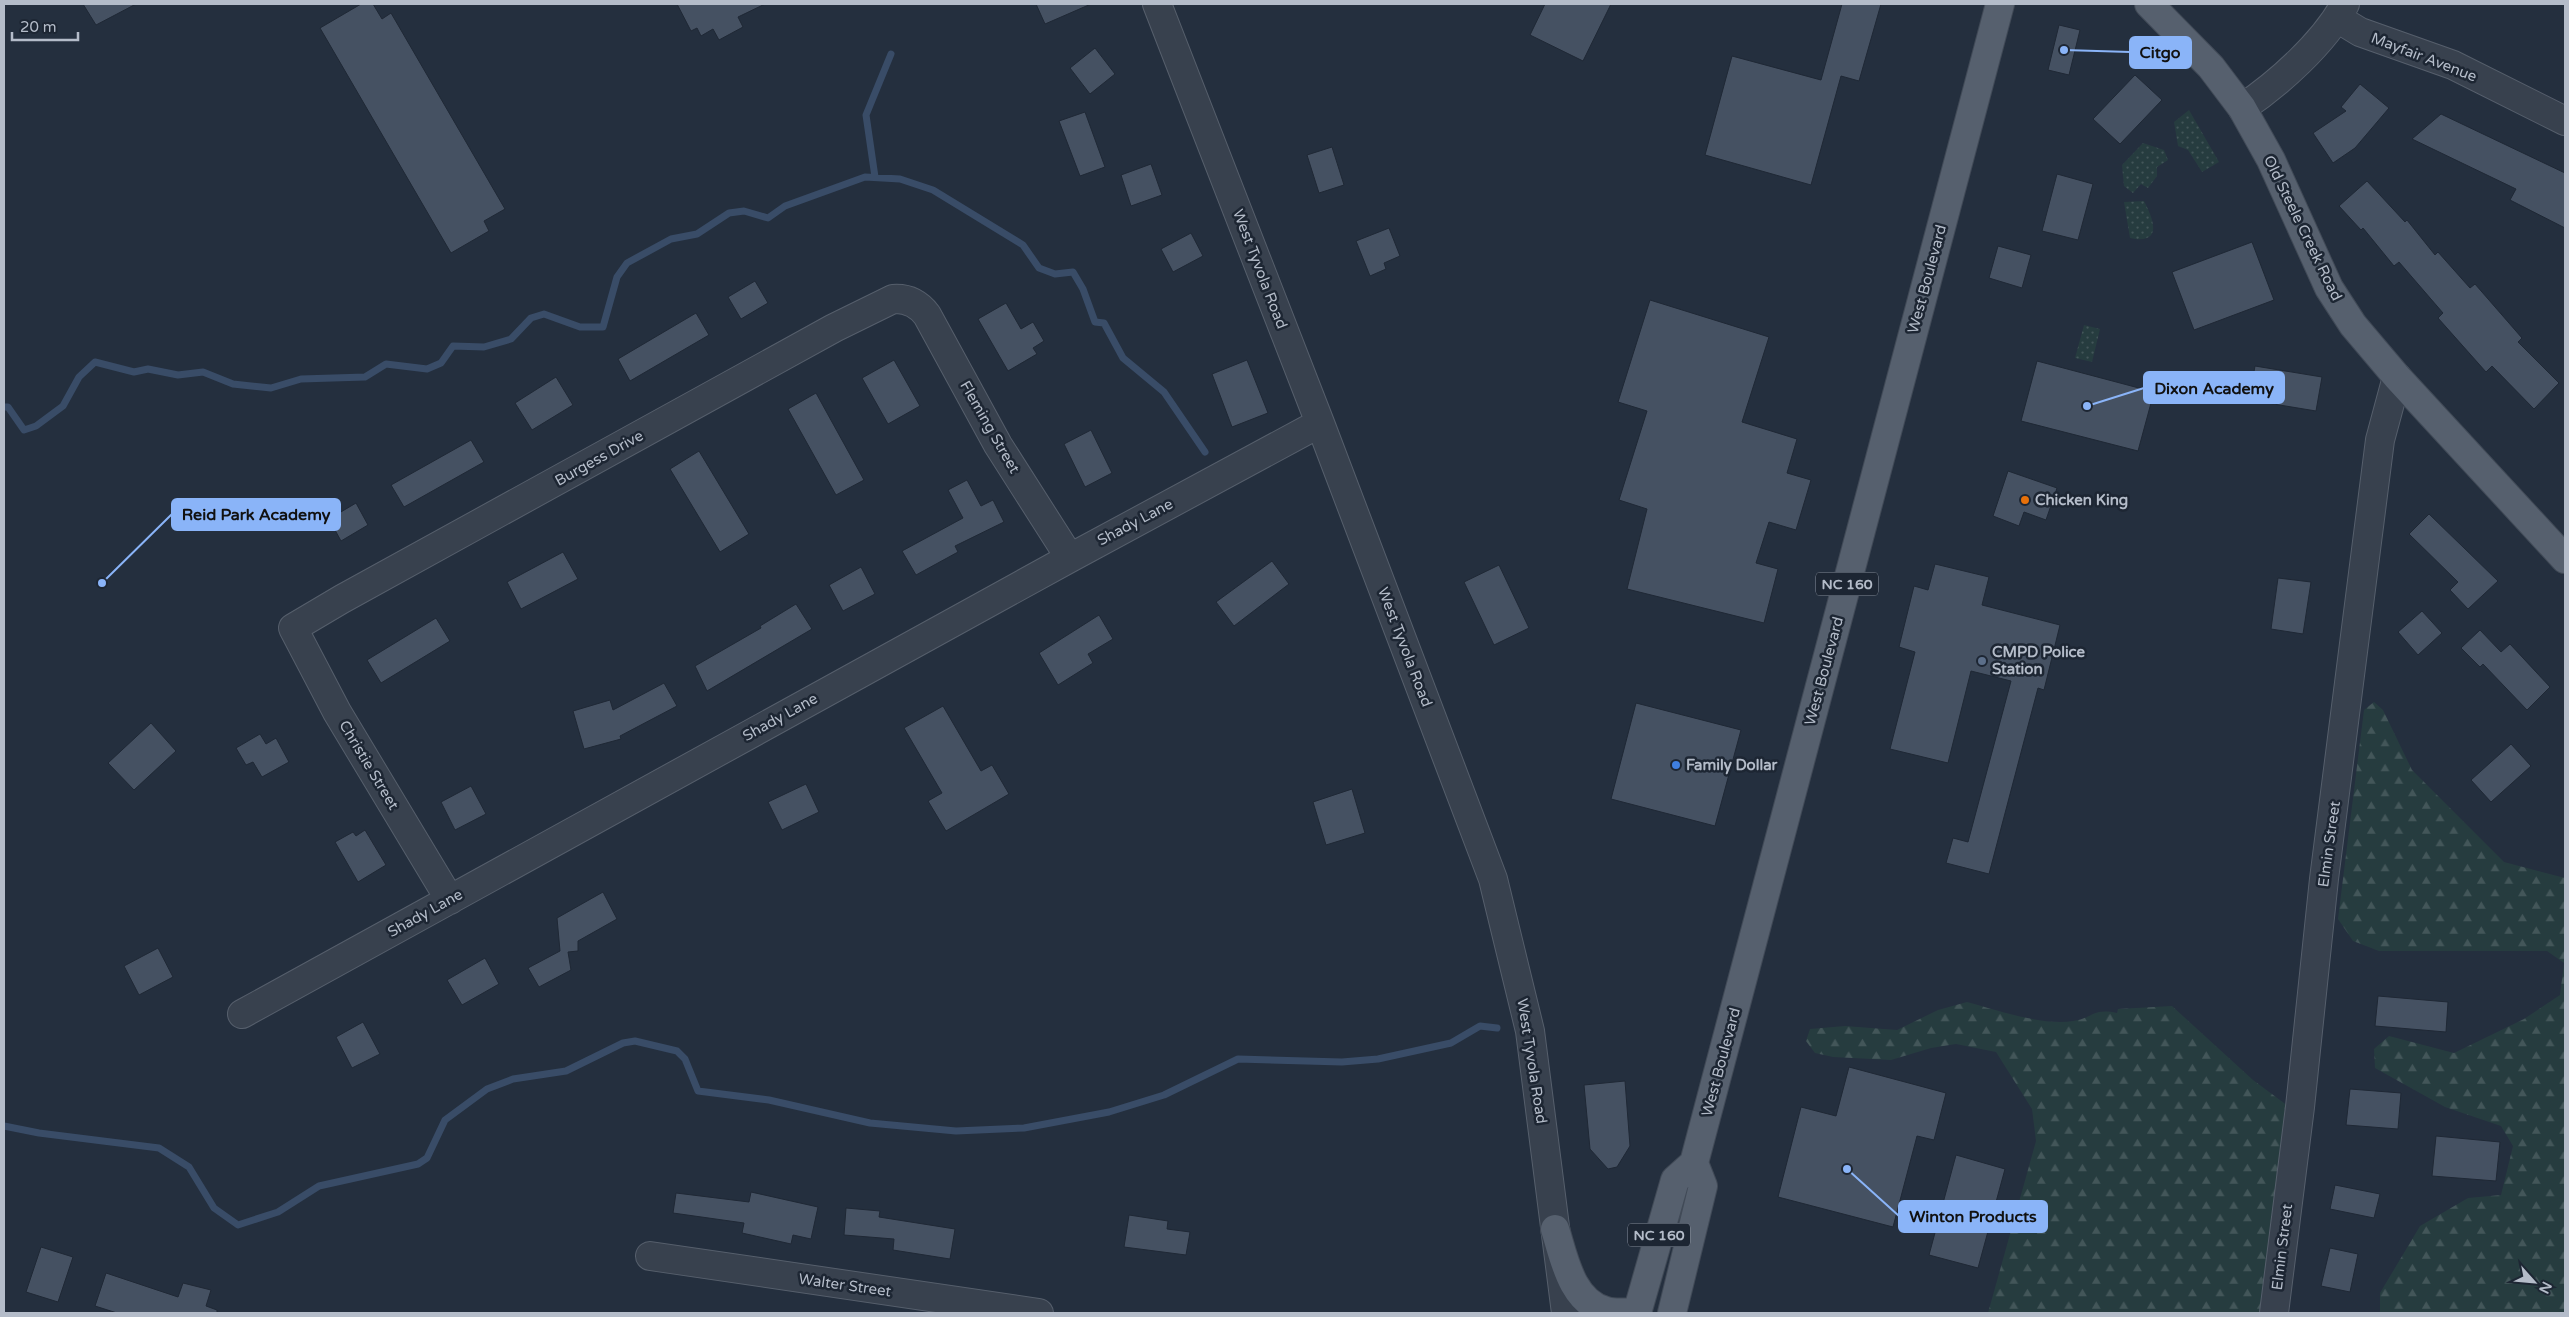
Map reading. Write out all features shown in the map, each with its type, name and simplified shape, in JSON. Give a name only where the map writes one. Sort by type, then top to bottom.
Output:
[{"type":"main road","name":"West Boulevard","points":[[1694,1164],[2000,4]]},
{"type":"main road","name":"Old Steele Creek Road","points":[[2149,4],[2211,67],[2242,108],[2271,160],[2329,288],[2353,325],[2397,378],[2565,559]]},
{"type":"main road","name":"NC 160","points":[[1637,1313],[1675,1180],[1694,1164],[1703,1186],[1672,1313]]},
{"type":"main road","points":[[1555,1229],[1566,1266],[1579,1292],[1604,1311],[1637,1313]]},
{"type":"street","name":"West Tyvola Road","points":[[1157,4],[1320,422],[1493,879],[1530,1032],[1566,1313]]},
{"type":"street","points":[[2242,108],[2293,66],[2341,11]]},
{"type":"street","name":"Mayfair Avenue","points":[[2341,11],[2360,32],[2453,65],[2565,122]]},
{"type":"street","name":"Burgess Drive","points":[[293,628],[342,599],[834,328],[893,299],[909,300]]},
{"type":"street","name":"Fleming Street","points":[[909,300],[922,308],[927,315],[998,445],[1070,558]]},
{"type":"street","name":"Elmin Street","points":[[2274,1313],[2300,1107],[2324,879],[2380,440],[2397,378]]},
{"type":"street","name":"Shady Lane","points":[[242,1014],[1320,422]]},
{"type":"street","name":"Christie Street","points":[[293,628],[337,712],[450,900]]},
{"type":"street","name":"Walter Street","points":[[650,1256],[1039,1313]]},
{"type":"green space","points":[[2189,110],[2219,162],[2202,172],[2188,150],[2178,146],[2174,122]]},
{"type":"green space","points":[[2143,143],[2164,150],[2168,160],[2157,167],[2157,176],[2148,188],[2141,184],[2133,193],[2124,186],[2122,165]]},
{"type":"green space","points":[[2144,201],[2153,223],[2152,234],[2148,238],[2130,238],[2124,202]]},
{"type":"green space","points":[[2084,325],[2100,329],[2092,362],[2075,358]]},
{"type":"green space","points":[[2374,702],[2383,710],[2412,770],[2504,862],[2565,878],[2565,1313],[2380,1313],[2380,1293],[2420,1226],[2468,1198],[2501,1195],[2513,1146],[2501,1126],[2445,1107],[2375,1068],[2374,1049],[2389,1036],[2454,1053],[2524,1019],[2560,995],[2564,963],[2547,951],[2379,951],[2353,941],[2338,919],[2364,710]]},
{"type":"green space","points":[[1967,1002],[2034,1019],[2061,1022],[2080,1020],[2103,1012],[2117,1013],[2118,1009],[2172,1006],[2253,1080],[2288,1106],[2261,1313],[1988,1313],[2036,1141],[2032,1109],[1996,1052],[1956,1044],[1931,1048],[1891,1060],[1833,1057],[1815,1053],[1806,1041],[1810,1029],[1845,1026],[1897,1030],[1938,1010]]},
{"type":"building","points":[[83,4],[136,4],[96,25]]},
{"type":"building","points":[[361,4],[373,4],[382,19],[391,13],[505,209],[484,221],[489,231],[451,253],[320,28]]},
{"type":"building","points":[[677,4],[765,4],[738,17],[743,27],[719,40],[713,29],[701,36],[697,28],[691,31]]},
{"type":"building","points":[[1036,4],[1091,4],[1045,24]]},
{"type":"building","points":[[1545,4],[1611,4],[1583,61],[1530,35]]},
{"type":"building","points":[[1842,4],[1881,4],[1859,81],[1841,76],[1811,185],[1705,155],[1732,56],[1821,80]]},
{"type":"building","points":[[2059,25],[2080,30],[2069,75],[2048,70]]},
{"type":"building","points":[[1095,48],[1115,74],[1090,94],[1070,68]]},
{"type":"building","points":[[2135,75],[2162,100],[2120,144],[2093,119]]},
{"type":"building","points":[[2360,84],[2389,108],[2355,148],[2333,163],[2313,133],[2346,111],[2341,107]]},
{"type":"building","points":[[1085,112],[1105,167],[1080,176],[1059,121]]},
{"type":"building","points":[[2441,114],[2565,173],[2565,228],[2510,200],[2516,189],[2412,139]]},
{"type":"building","points":[[1332,147],[1344,185],[1319,193],[1307,155]]},
{"type":"building","points":[[1151,164],[1162,195],[1131,206],[1121,175]]},
{"type":"building","points":[[2057,174],[2093,184],[2078,240],[2042,231]]},
{"type":"building","points":[[2367,181],[2405,222],[2407,220],[2435,255],[2438,252],[2470,288],[2475,284],[2522,338],[2518,342],[2559,383],[2534,409],[2492,366],[2486,372],[2438,318],[2443,313],[2399,262],[2394,266],[2363,228],[2361,230],[2339,206]]},
{"type":"building","points":[[1389,228],[1400,256],[1384,263],[1386,269],[1370,276],[1356,241]]},
{"type":"building","points":[[1191,233],[1203,256],[1173,272],[1161,249]]},
{"type":"building","points":[[2252,242],[2274,300],[2194,330],[2172,272]]},
{"type":"building","points":[[1998,246],[2031,255],[2022,288],[1989,278]]},
{"type":"building","points":[[755,281],[768,303],[741,319],[728,297]]},
{"type":"building","points":[[1650,300],[1769,337],[1742,422],[1797,439],[1787,473],[1811,480],[1796,530],[1769,522],[1756,563],[1778,569],[1764,623],[1627,589],[1647,509],[1619,500],[1647,411],[1618,402]]},
{"type":"building","points":[[1006,303],[1021,329],[1033,322],[1044,341],[1033,348],[1037,354],[1008,371],[978,319]]},
{"type":"building","points":[[696,313],[709,335],[630,381],[618,359]]},
{"type":"building","points":[[894,360],[920,406],[888,424],[862,378]]},
{"type":"building","points":[[1247,360],[1268,413],[1232,427],[1212,374]]},
{"type":"building","points":[[2037,361],[2154,392],[2138,451],[2021,421]]},
{"type":"building","points":[[2255,366],[2322,377],[2316,411],[2249,400]]},
{"type":"building","points":[[556,377],[573,405],[532,430],[515,403]]},
{"type":"building","points":[[816,393],[864,480],[836,495],[788,409]]},
{"type":"building","points":[[1091,430],[1112,473],[1085,487],[1064,444]]},
{"type":"building","points":[[471,440],[484,462],[404,507],[391,485]]},
{"type":"building","points":[[699,451],[749,534],[720,552],[670,469]]},
{"type":"building","name":"Chicken King","points":[[2008,471],[2057,488],[2046,520],[2024,512],[2019,526],[1993,516]]},
{"type":"building","points":[[967,480],[981,506],[993,500],[1004,522],[955,546],[958,552],[916,575],[902,551],[963,518],[948,490]]},
{"type":"building","points":[[356,503],[368,525],[341,541],[329,519]]},
{"type":"building","points":[[2429,514],[2498,581],[2468,609],[2450,590],[2458,582],[2409,534]]},
{"type":"building","points":[[563,552],[578,579],[521,609],[507,582]]},
{"type":"building","points":[[1272,561],[1289,584],[1234,626],[1216,602]]},
{"type":"building","name":"CMPD Police Station","points":[[1935,564],[1989,577],[1982,605],[2060,625],[2044,690],[2038,688],[1989,874],[1946,863],[1953,838],[1968,842],[2011,681],[1971,671],[1948,763],[1890,749],[1915,652],[1899,647],[1914,586],[1928,590]]},
{"type":"building","points":[[1499,565],[1529,628],[1494,645],[1464,582]]},
{"type":"building","points":[[861,567],[875,594],[843,611],[829,585]]},
{"type":"building","points":[[2278,578],[2311,582],[2303,634],[2271,629]]},
{"type":"building","points":[[796,604],[812,629],[707,691],[695,666],[761,628],[760,626]]},
{"type":"building","points":[[2422,611],[2442,633],[2418,655],[2398,632]]},
{"type":"building","points":[[1099,615],[1113,639],[1088,654],[1093,663],[1058,685],[1039,653]]},
{"type":"building","points":[[436,618],[450,641],[381,683],[367,660]]},
{"type":"building","points":[[2480,630],[2501,652],[2510,644],[2550,687],[2527,710],[2483,664],[2480,667],[2461,648]]},
{"type":"building","points":[[664,683],[677,706],[620,736],[621,739],[584,749],[573,711],[610,700],[613,710]]},
{"type":"building","name":"Family Dollar","points":[[1636,703],[1741,730],[1715,826],[1611,799]]},
{"type":"building","points":[[943,706],[981,771],[992,765],[1009,794],[946,831],[928,801],[942,793],[904,728]]},
{"type":"building","points":[[151,723],[176,751],[134,790],[108,763]]},
{"type":"building","points":[[260,734],[266,744],[276,738],[289,762],[262,777],[253,762],[246,765],[236,748]]},
{"type":"building","points":[[2511,744],[2531,766],[2491,802],[2471,780]]},
{"type":"building","points":[[806,784],[819,812],[782,830],[768,802]]},
{"type":"building","points":[[471,786],[486,814],[455,830],[441,802]]},
{"type":"building","points":[[1352,789],[1365,833],[1326,845],[1313,802]]},
{"type":"building","points":[[365,830],[386,865],[358,882],[335,842],[353,832],[356,836]]},
{"type":"building","points":[[603,892],[617,919],[578,941],[578,951],[568,952],[571,970],[539,987],[528,968],[560,951],[557,918]]},
{"type":"building","points":[[158,948],[173,977],[139,995],[124,966]]},
{"type":"building","points":[[485,958],[499,984],[462,1005],[447,980]]},
{"type":"building","points":[[2378,996],[2448,1002],[2446,1032],[2375,1026]]},
{"type":"building","points":[[363,1022],[380,1054],[352,1068],[336,1037]]},
{"type":"building","points":[[1849,1067],[1946,1093],[1934,1140],[1917,1136],[1893,1227],[1778,1197],[1801,1107],[1836,1116]]},
{"type":"building","points":[[1625,1081],[1630,1146],[1617,1167],[1608,1169],[1590,1149],[1584,1085]]},
{"type":"building","points":[[2350,1089],[2401,1093],[2398,1129],[2346,1125]]},
{"type":"building","points":[[2436,1136],[2500,1142],[2496,1181],[2432,1176]]},
{"type":"building","points":[[1956,1155],[2005,1169],[1978,1268],[1929,1255]]},
{"type":"building","points":[[2335,1185],[2380,1194],[2374,1218],[2330,1209]]},
{"type":"building","points":[[751,1192],[818,1207],[811,1239],[793,1235],[791,1244],[742,1233],[744,1223],[673,1213],[676,1193],[749,1202]]},
{"type":"building","points":[[846,1208],[880,1211],[879,1217],[955,1229],[950,1259],[893,1250],[894,1239],[844,1235]]},
{"type":"building","points":[[1129,1215],[1168,1221],[1167,1229],[1190,1232],[1186,1255],[1124,1247]]},
{"type":"building","points":[[41,1247],[73,1257],[58,1302],[26,1292]]},
{"type":"building","points":[[2330,1248],[2358,1254],[2350,1292],[2321,1286]]},
{"type":"building","points":[[106,1273],[178,1297],[183,1283],[211,1290],[206,1306],[217,1310],[217,1313],[117,1313],[95,1306]]},
{"type":"waterway","points":[[875,177],[866,115],[891,54]]},
{"type":"waterway","points":[[4,407],[8,407],[24,430],[36,426],[63,406],[79,377],[95,362],[134,372],[148,369],[178,375],[203,372],[233,384],[271,388],[301,379],[365,377],[386,364],[427,369],[441,363],[453,346],[484,347],[511,339],[531,318],[544,314],[580,327],[603,327],[617,277],[627,263],[671,239],[697,234],[729,213],[744,211],[768,218],[785,206],[865,177],[900,179],[933,190],[1023,245],[1039,268],[1055,274],[1073,272],[1083,289],[1095,322],[1104,323],[1123,358],[1164,392],[1205,452]]},
{"type":"waterway","points":[[4,1126],[39,1133],[159,1148],[189,1167],[214,1208],[238,1225],[278,1212],[319,1186],[418,1164],[427,1158],[445,1120],[487,1089],[513,1079],[566,1071],[623,1043],[635,1041],[677,1051],[685,1059],[698,1091],[769,1100],[870,1123],[956,1131],[1024,1128],[1109,1112],[1164,1095],[1238,1059],[1342,1062],[1378,1059],[1451,1043],[1480,1026],[1497,1028]]},
{"type":"place","name":"Citgo","points":[[2064,50]]},
{"type":"place","name":"Dixon Academy","points":[[2087,406]]},
{"type":"place","name":"Chicken King","points":[[2025,500]]},
{"type":"place","name":"Reid Park Academy","points":[[102,583]]},
{"type":"place","name":"CMPD Police Station","points":[[1982,661]]},
{"type":"place","name":"Family Dollar","points":[[1676,765]]},
{"type":"place","name":"Winton Products","points":[[1847,1169]]}]
